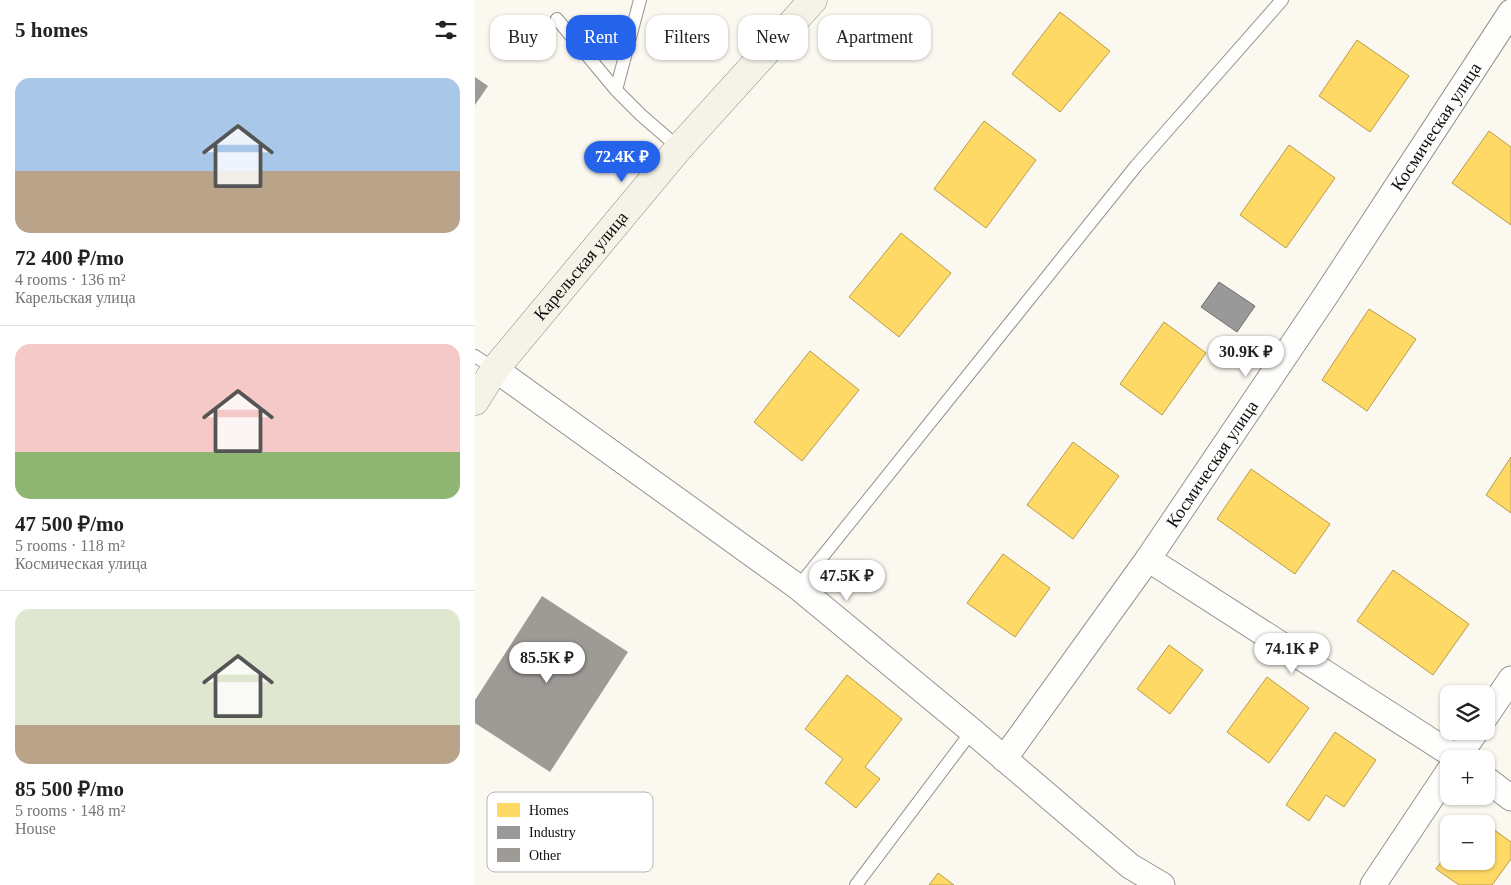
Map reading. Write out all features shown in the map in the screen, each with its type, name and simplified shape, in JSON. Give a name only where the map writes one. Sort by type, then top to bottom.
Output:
[{"type":"main road","name":"Карельская улица","points":[[475,401],[485,363],[813,0]]},
{"type":"street","points":[[1501,0],[1511,8]]},
{"type":"street","name":"Космическая улица","points":[[1004,760],[1148,559],[1327,295],[1511,12]]},
{"type":"street","points":[[485,363],[798,587],[972,731],[1130,866],[1162,885]]},
{"type":"street","points":[[1148,559],[1440,751]]},
{"type":"street","points":[[1495,703],[1511,679]]},
{"type":"street","points":[[1373,885],[1440,786]]},
{"type":"street","points":[[1495,786],[1511,798]]},
{"type":"lane","points":[[616,90],[639,0]]},
{"type":"lane","points":[[798,587],[1136,166],[1282,0]]},
{"type":"lane","points":[[557,19],[616,90],[679,148]]},
{"type":"lane","points":[[856,885],[972,731]]},
{"type":"building: Homes","points":[[1060,12],[1110,51],[1060,112],[1012,74]]},
{"type":"building: Homes","points":[[1357,40],[1409,76],[1370,132],[1319,96]]},
{"type":"building: Homes","points":[[984,121],[1036,160],[986,228],[934,189]]},
{"type":"building: Homes","points":[[1489,131],[1511,147],[1511,225],[1452,183]]},
{"type":"building: Homes","points":[[1289,145],[1335,178],[1286,248],[1240,215]]},
{"type":"building: Homes","points":[[901,233],[951,273],[899,337],[849,297]]},
{"type":"building: Homes","points":[[1369,309],[1416,339],[1367,411],[1322,380]]},
{"type":"building: Homes","points":[[1164,322],[1206,353],[1162,415],[1120,384]]},
{"type":"building: Homes","points":[[810,351],[859,390],[802,461],[754,422]]},
{"type":"building: Homes","points":[[1073,442],[1119,476],[1073,539],[1027,505]]},
{"type":"building: Homes","points":[[1511,457],[1511,513],[1486,495]]},
{"type":"building: Homes","points":[[1251,469],[1330,524],[1295,574],[1217,519]]},
{"type":"building: Homes","points":[[1003,554],[1050,588],[1015,637],[967,603]]},
{"type":"building: Homes","points":[[1393,570],[1469,624],[1433,675],[1357,621]]},
{"type":"building: Homes","points":[[1169,645],[1203,670],[1170,714],[1137,689]]},
{"type":"building: Homes","points":[[847,675],[902,719],[865,767],[880,779],[856,808],[825,783],[843,759],[805,729]]},
{"type":"building: Homes","points":[[1267,677],[1309,708],[1269,763],[1227,732]]},
{"type":"building: Homes","points":[[1335,732],[1376,760],[1344,807],[1326,795],[1309,821],[1286,805]]},
{"type":"building: Homes","points":[[1495,830],[1511,842],[1511,859],[1492,885],[1459,885],[1436,869],[1440,863],[1440,870],[1495,870]]},
{"type":"building: Homes","points":[[938,873],[954,885],[929,885]]},
{"type":"building: Industry","points":[[1219,282],[1255,306],[1237,332],[1201,307]]},
{"type":"building: Other","points":[[475,77],[488,86],[475,105]]},
{"type":"building: Other","points":[[542,596],[628,652],[550,772],[475,723],[475,700]]}]
